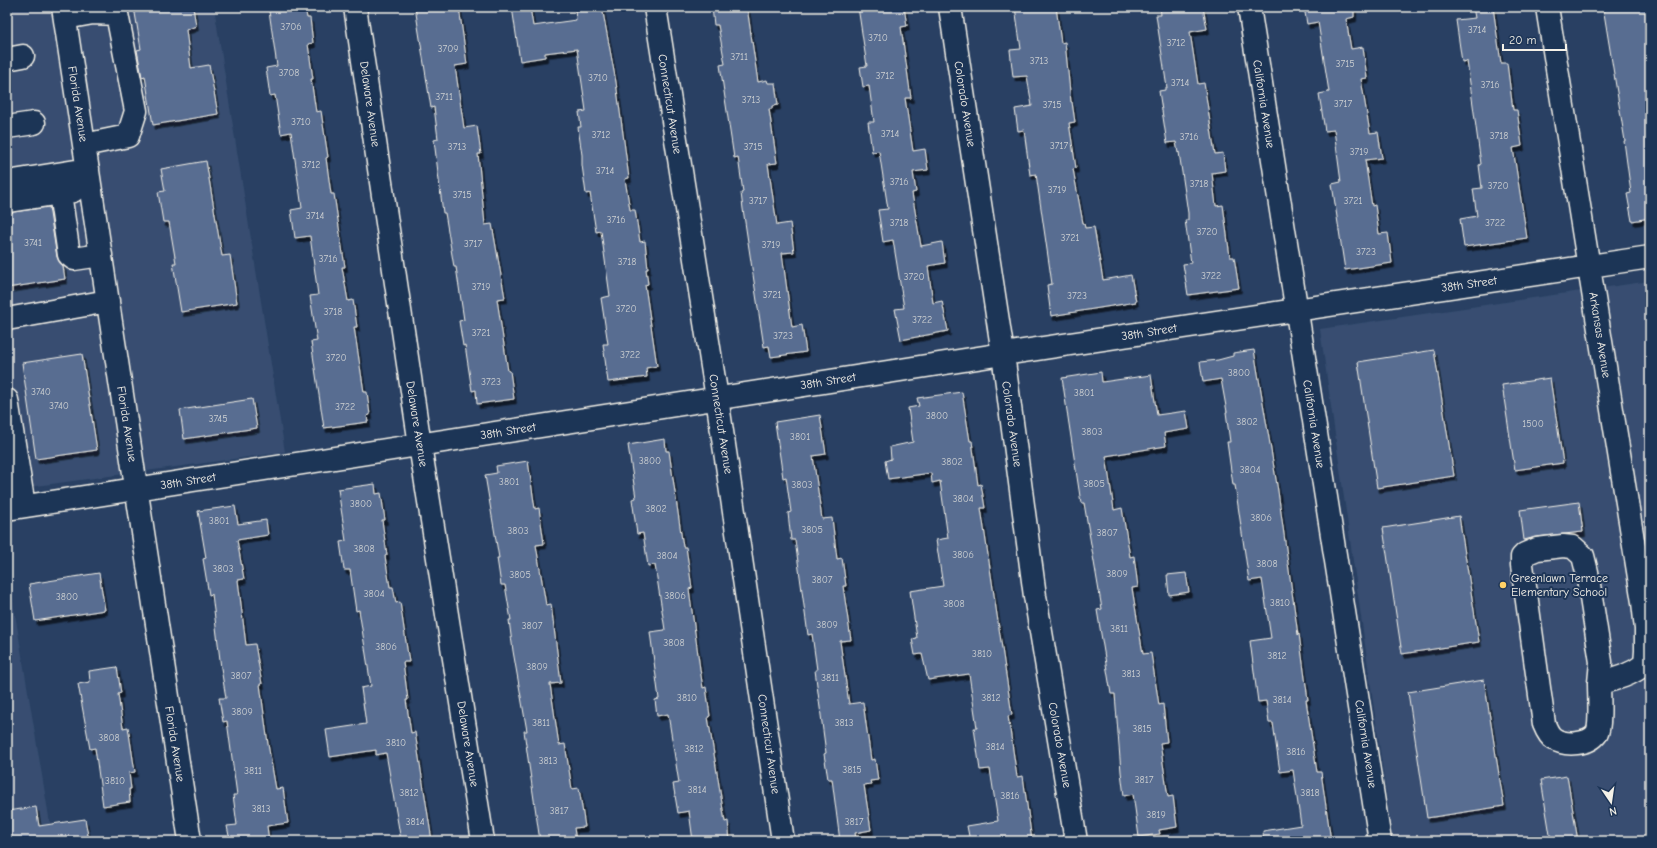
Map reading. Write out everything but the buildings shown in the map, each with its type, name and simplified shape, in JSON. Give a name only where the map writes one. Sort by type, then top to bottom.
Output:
[{"type":"street","name":"Delaware Avenue","points":[[355,7],[420,445],[483,841]]},
{"type":"street","name":"Connecticut Avenue","points":[[655,7],[717,398],[783,841]]},
{"type":"street","name":"Colorado Avenue","points":[[950,7],[1003,354],[1035,596],[1076,841]]},
{"type":"street","name":"California Avenue","points":[[1249,7],[1296,310],[1352,652],[1380,841]]},
{"type":"street","name":"Arkansas Avenue","points":[[1547,7],[1619,448],[1646,629],[1645,664],[1634,673],[1619,679],[1599,683]]},
{"type":"street","name":"Florida Avenue","points":[[64,13],[190,841]]},
{"type":"street","points":[[64,13],[117,14],[136,111],[128,136],[84,145]]},
{"type":"street","points":[[7,127],[34,123]]},
{"type":"street","points":[[7,182],[90,179]]},
{"type":"street","points":[[7,201],[60,193],[90,179]]},
{"type":"street","points":[[60,193],[70,255],[74,259],[101,255]]},
{"type":"street","points":[[65,226],[96,220]]},
{"type":"street","name":"38th Street","points":[[15,507],[1003,354],[1650,257]]},
{"type":"street","points":[[7,319],[108,301]]},
{"type":"street","points":[[7,400],[15,507]]},
{"type":"street","points":[[1563,546],[1573,547],[1582,556],[1587,572],[1601,662],[1599,683],[1597,732],[1588,740],[1574,743],[1562,742],[1553,738],[1544,724],[1522,565],[1522,557],[1524,554],[1537,550],[1563,546]]},
{"type":"shaded area","points":[[7,7],[214,7],[285,452],[7,490]]},
{"type":"shaded area","name":"Greenlawn Terrace Elementary School","points":[[1650,281],[1650,841],[1393,841],[1320,329]]},
{"type":"shaded area","points":[[7,566],[53,841],[7,841]]},
{"type":"place","name":"Greenlawn Terrace Elementary School","points":[[1503,585]]}]
